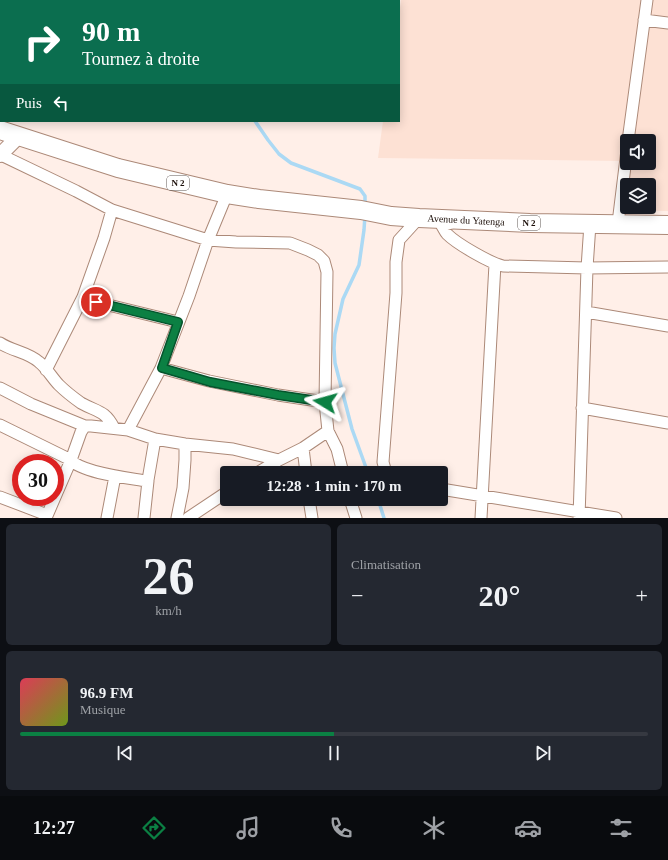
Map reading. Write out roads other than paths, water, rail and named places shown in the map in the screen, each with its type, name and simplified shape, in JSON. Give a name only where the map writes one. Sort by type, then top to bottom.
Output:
[{"type":"main road","name":"N 2","points":[[0,130],[118,168],[227,194]]},
{"type":"main road","name":"Avenue du Yatenga","points":[[227,194],[361,210],[391,216],[418,218],[668,225]]},
{"type":"street","points":[[629,134],[647,0]]},
{"type":"street","points":[[644,20],[668,23]]},
{"type":"street","points":[[18,136],[0,155],[112,210],[208,240],[290,243],[318,255],[324,261],[327,272],[325,402],[328,431],[337,449],[341,466]]},
{"type":"street","points":[[618,223],[625,170]]},
{"type":"street","points":[[128,430],[162,368],[208,240],[227,194]]},
{"type":"street","points":[[46,370],[83,297],[104,238],[112,210]]},
{"type":"street","points":[[384,466],[383,462],[396,293],[396,262],[399,240],[418,218]]},
{"type":"street","points":[[460,220],[442,226],[446,234],[495,264],[503,266],[587,268],[668,267]]},
{"type":"street","points":[[579,515],[587,268],[590,224]]},
{"type":"street","points":[[481,518],[495,264]]},
{"type":"street","points":[[83,297],[96,302],[178,322]]},
{"type":"street","points":[[586,312],[668,326]]},
{"type":"street","points":[[0,343],[7,348],[29,355],[40,362],[60,386],[82,403],[103,413],[110,419],[114,428]]},
{"type":"street","points":[[162,368],[210,382],[325,402]]},
{"type":"street","points":[[0,388],[31,404],[85,426],[128,430],[155,439],[233,449],[279,460]]},
{"type":"street","points":[[582,408],[668,423]]},
{"type":"street","points":[[0,426],[72,460],[79,467],[89,471],[148,481]]},
{"type":"street","points":[[0,497],[47,517],[72,460],[81,432],[85,426]]},
{"type":"street","points":[[269,466],[303,448],[328,431]]},
{"type":"street","points":[[144,518],[155,439]]},
{"type":"street","points":[[177,518],[183,488],[185,444]]},
{"type":"street","points":[[303,448],[305,466]]},
{"type":"street","points":[[108,518],[115,476]]},
{"type":"street","points":[[448,490],[579,515],[616,518]]},
{"type":"street","points":[[188,518],[220,497]]},
{"type":"street","points":[[310,506],[312,518]]},
{"type":"street","points":[[352,506],[356,518]]},
{"type":"waterway","points":[[256,122],[279,154],[291,163],[360,189],[365,196],[365,205]]},
{"type":"waterway","points":[[365,215],[359,265],[343,299],[335,334],[334,348],[335,363],[352,429],[365,466]]},
{"type":"waterway","points":[[380,506],[384,518]]}]
